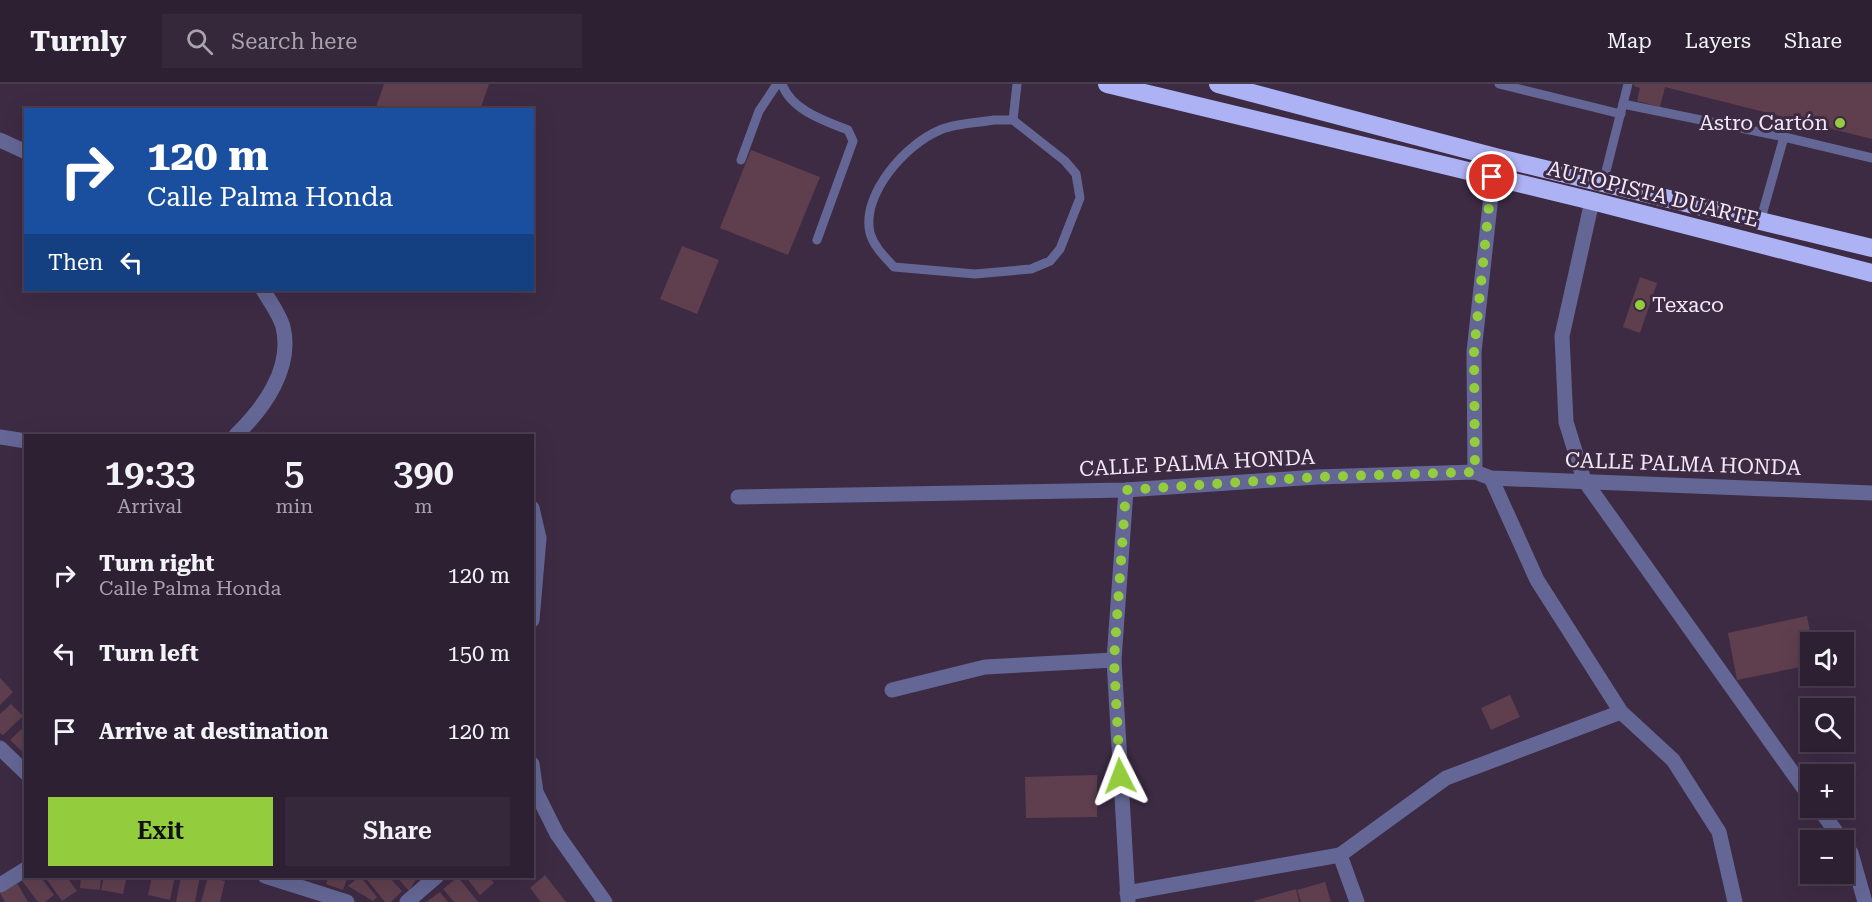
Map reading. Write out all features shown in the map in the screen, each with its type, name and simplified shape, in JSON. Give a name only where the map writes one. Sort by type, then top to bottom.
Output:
[{"type":"highway","name":"AUTOPISTA DUARTE","points":[[1107,84],[1592,201],[1872,273]]},
{"type":"highway","name":"AUTOPISTA DUARTE","points":[[1218,84],[1603,183],[1872,248]]},
{"type":"street","points":[[0,140],[24,151]]},
{"type":"street","points":[[1475,472],[1474,351],[1492,177]]},
{"type":"street","points":[[1592,201],[1562,336],[1566,422],[1584,480],[1800,783]]},
{"type":"street","points":[[237,434],[274,386],[286,356],[283,326],[264,291]]},
{"type":"street","points":[[0,437],[24,441]]},
{"type":"street","name":"CALLE PALMA HONDA","points":[[738,497],[1126,490],[1317,477],[1475,472],[1491,478],[1872,493]]},
{"type":"street","points":[[1491,478],[1537,580],[1621,712],[1673,760],[1719,832],[1736,902]]},
{"type":"street","points":[[1126,490],[1114,660],[1128,897],[1340,855],[1446,778],[1621,712]]},
{"type":"street","points":[[534,517],[539,538],[534,597]]},
{"type":"street","points":[[892,690],[985,667],[1114,660]]},
{"type":"street","points":[[0,748],[24,771]]},
{"type":"street","points":[[534,793],[557,834],[605,902]]},
{"type":"street","points":[[1340,855],[1357,902]]},
{"type":"street","points":[[1854,864],[1865,902]]},
{"type":"street","points":[[0,885],[24,870]]},
{"type":"street","points":[[271,878],[347,902]]},
{"type":"street","points":[[407,902],[435,878]]},
{"type":"lane","points":[[741,160],[759,111],[777,84]]},
{"type":"lane","points":[[782,84],[784,90],[803,110],[848,130],[853,141],[817,240]]},
{"type":"lane","points":[[1013,120],[1017,84]]},
{"type":"lane","points":[[1499,84],[1621,114]]},
{"type":"lane","points":[[1603,183],[1628,84]]},
{"type":"lane","points":[[1623,104],[1785,137],[1872,158]]},
{"type":"lane","points":[[994,120],[1013,120],[1065,161],[1076,174],[1080,198],[1060,249],[1050,261],[1031,269],[975,274],[894,267],[878,249],[871,235],[868,219],[880,187],[893,167],[905,153],[942,129],[994,120]]},
{"type":"lane","points":[[1760,222],[1785,137]]},
{"type":"building","points":[[384,84],[489,84],[481,108],[376,108]]},
{"type":"building","name":"Astro Cartón","points":[[1634,84],[1872,84],[1872,139],[1665,87],[1660,107],[1637,101],[1640,88]]},
{"type":"building","points":[[751,150],[820,177],[788,255],[720,228]]},
{"type":"building","points":[[682,246],[719,260],[697,314],[660,299]]},
{"type":"building","name":"Texaco","points":[[1640,277],[1657,283],[1640,333],[1623,327]]},
{"type":"building","points":[[1807,616],[1810,632],[1800,632],[1800,667],[1737,680],[1728,633]]},
{"type":"building","points":[[0,678],[13,692],[0,705]]},
{"type":"building","points":[[1510,695],[1520,717],[1491,730],[1481,708]]},
{"type":"building","points":[[11,704],[23,716],[3,735],[0,733],[0,714]]},
{"type":"building","points":[[24,727],[23,752],[10,740]]},
{"type":"building","points":[[1097,775],[1097,817],[1026,818],[1025,777]]},
{"type":"building","points":[[545,875],[566,902],[541,902],[530,888]]},
{"type":"building","points":[[26,878],[41,878],[54,895],[45,902],[38,902],[22,881]]},
{"type":"building","points":[[67,878],[77,891],[62,901],[47,880]]},
{"type":"building","points":[[81,878],[101,878],[100,890],[80,888]]},
{"type":"building","points":[[104,878],[127,878],[123,894],[101,890]]},
{"type":"building","points":[[152,878],[175,878],[170,900],[148,895]]},
{"type":"building","points":[[181,878],[200,878],[195,902],[176,902]]},
{"type":"building","points":[[208,878],[225,881],[220,902],[201,902]]},
{"type":"building","points":[[328,878],[347,878],[343,890],[326,884]]},
{"type":"building","points":[[358,878],[362,878],[377,897],[373,901],[348,886]]},
{"type":"building","points":[[366,878],[390,878],[402,891],[391,902],[385,902]]},
{"type":"building","points":[[398,878],[417,878],[409,891]]},
{"type":"building","points":[[459,878],[478,902],[454,902],[443,889]]},
{"type":"building","points":[[467,878],[490,878],[494,883],[480,895]]},
{"type":"building","points":[[1325,882],[1331,902],[1301,902],[1297,890]]},
{"type":"building","points":[[17,883],[28,902],[5,902],[0,893]]},
{"type":"building","points":[[1296,889],[1299,902],[1254,901]]},
{"type":"building","points":[[440,892],[448,902],[426,902]]},
{"type":"place","name":"Astro Cartón","points":[[1840,123]]},
{"type":"place","name":"Texaco","points":[[1640,305]]},
{"type":"route","points":[[1120,776],[1114,660],[1126,490],[1317,477],[1475,472],[1474,351],[1492,177]]}]
